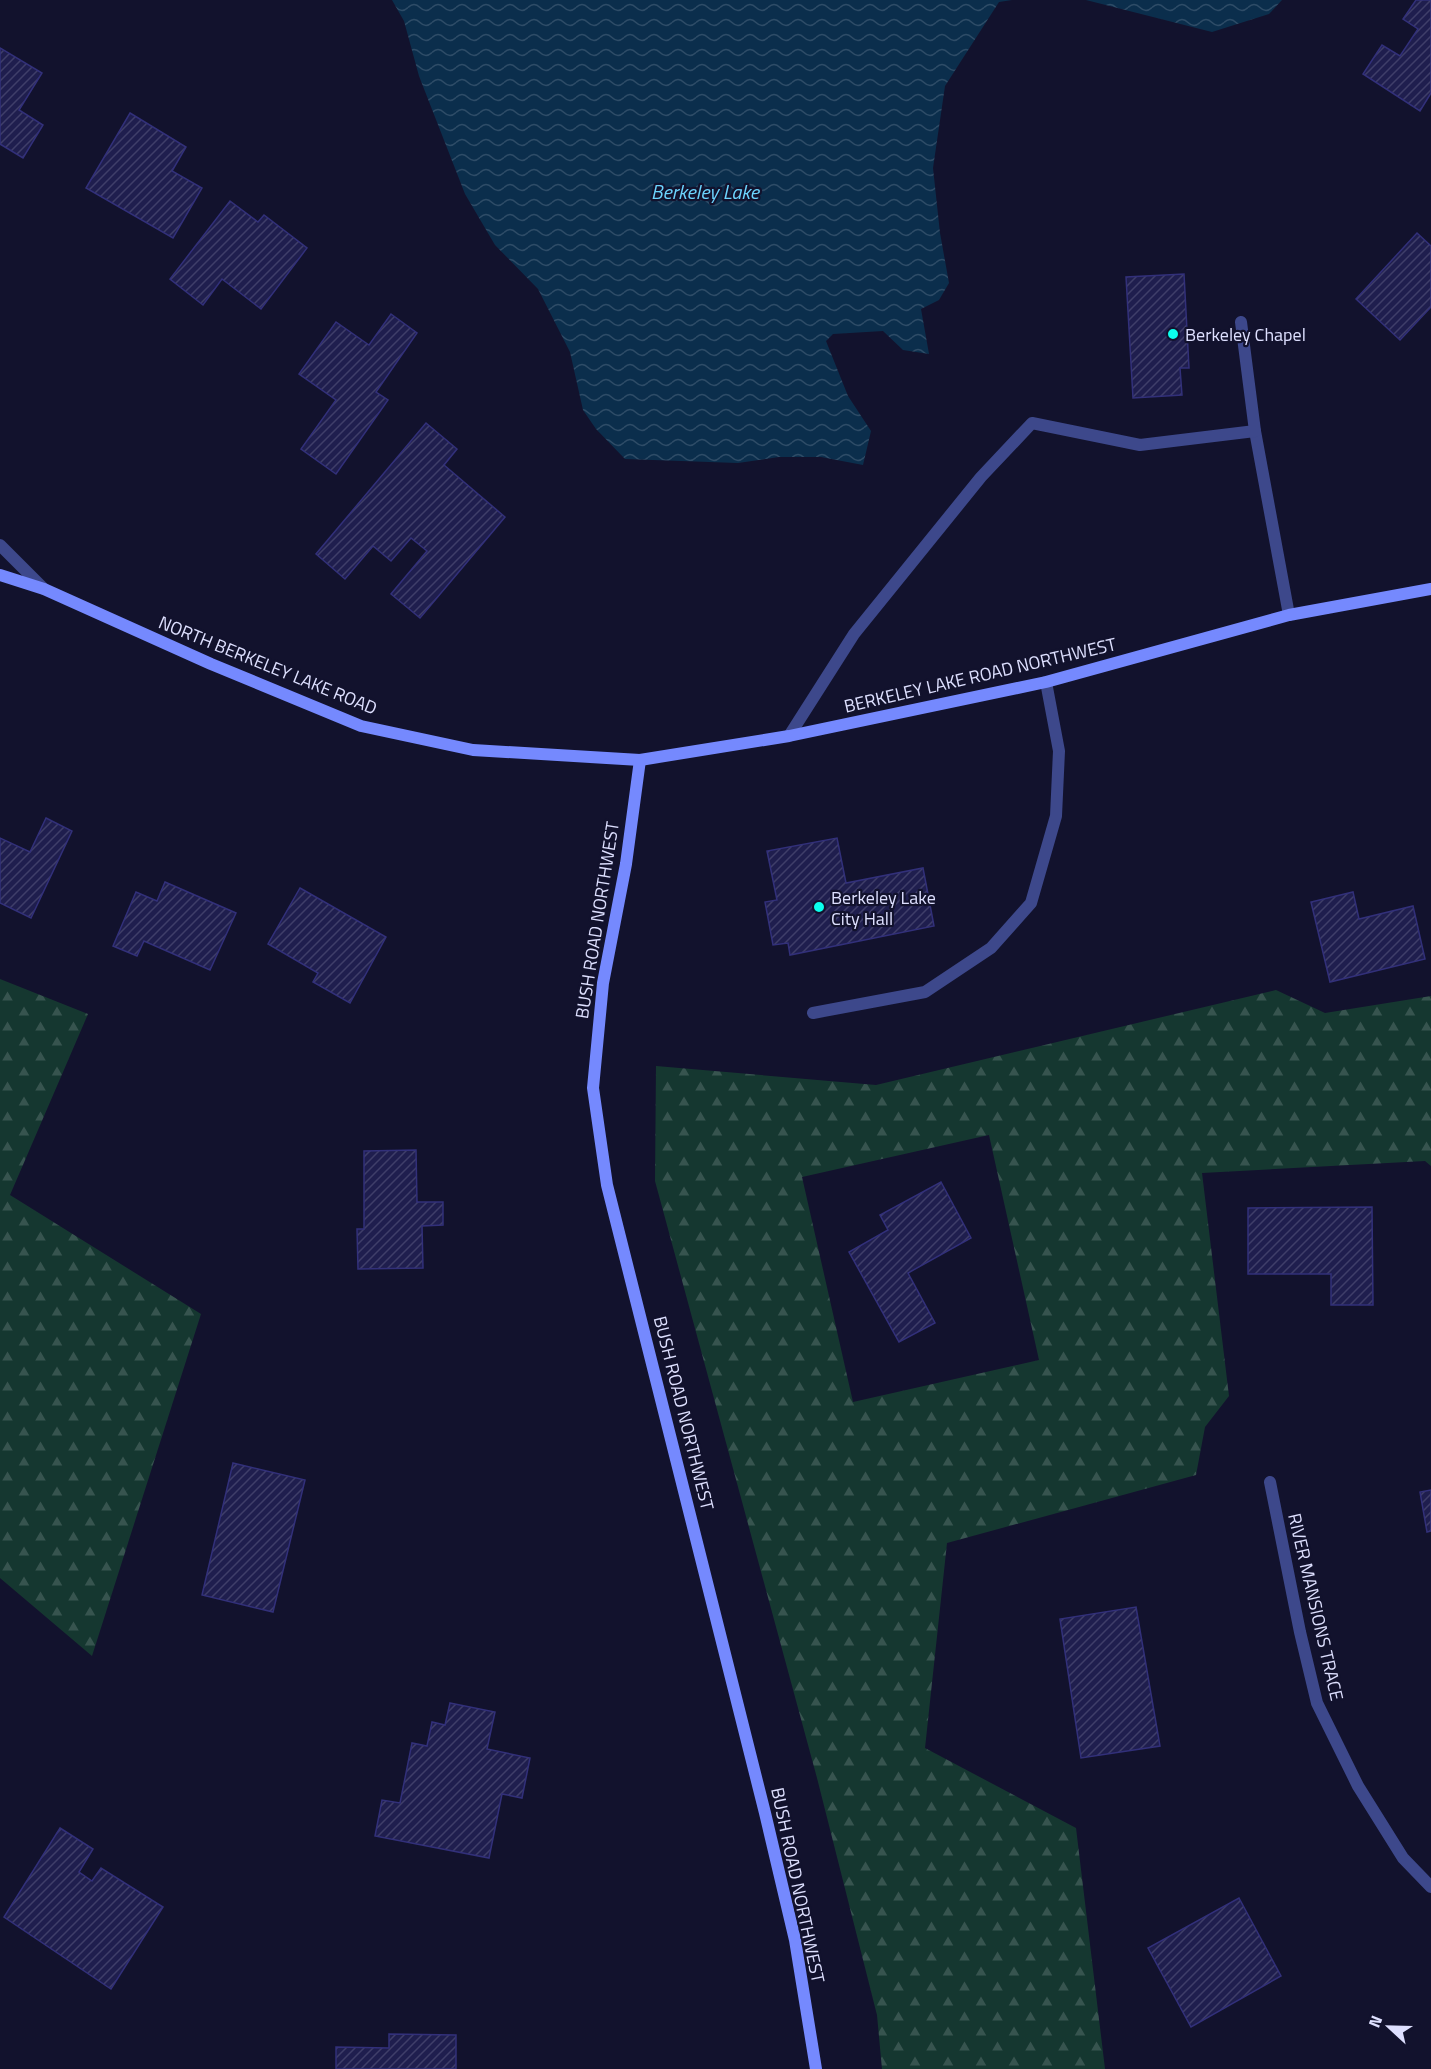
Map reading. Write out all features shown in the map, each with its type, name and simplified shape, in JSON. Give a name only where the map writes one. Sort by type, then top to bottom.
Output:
[{"type":"street","points":[[1240,322],[1255,431],[1289,615]]},
{"type":"street","points":[[789,736],[854,634],[974,485],[1032,423],[1140,445],[1255,431]]},
{"type":"street","points":[[0,545],[44,589]]},
{"type":"street","name":"NORTH BERKELEY LAKE ROAD","points":[[0,575],[44,589],[211,664],[361,726],[473,750],[640,760]]},
{"type":"street","name":"BERKELEY LAKE ROAD NORTHWEST","points":[[640,760],[789,736],[1046,682],[1289,615],[1431,589]]},
{"type":"street","points":[[813,1012],[925,992],[991,948],[1031,903],[1056,816],[1059,751],[1046,682]]},
{"type":"street","name":"BUSH ROAD NORTHWEST","points":[[640,760],[626,864],[603,983],[593,1088],[607,1185],[795,1940],[816,2069]]},
{"type":"street","name":"RIVER MANSIONS TRACE","points":[[1270,1482],[1300,1632],[1317,1703],[1364,1795],[1403,1858],[1431,1887]]},
{"type":"green space","points":[[0,979],[88,1014],[10,1195],[201,1314],[92,1656],[0,1578]]},
{"type":"green space","points":[[1276,990],[1325,1013],[1431,996],[1431,1166],[1425,1161],[1202,1173],[1229,1396],[1205,1427],[1196,1475],[947,1543],[925,1748],[1076,1828],[1105,2069],[882,2069],[877,2015],[817,1778],[655,1181],[656,1066],[876,1085]],"holes":[[[989,1135],[1039,1360],[853,1402],[802,1177]]]},
{"type":"water","name":"Berkeley Lake","points":[[392,0],[1012,0],[999,2],[945,86],[933,168],[940,233],[949,283],[939,300],[921,309],[929,354],[903,350],[883,331],[833,334],[826,341],[848,396],[871,431],[863,465],[821,457],[779,457],[738,463],[625,459],[596,429],[583,410],[570,352],[538,289],[495,245],[465,194],[419,76],[404,21]]},
{"type":"water","points":[[1086,0],[1282,0],[1269,14],[1212,32]]},
{"type":"building","points":[[1416,0],[1431,0],[1431,93],[1420,111],[1363,74],[1382,45],[1400,56],[1418,29],[1403,19]]},
{"type":"building","points":[[0,48],[42,73],[19,110],[43,125],[23,158],[0,144]]},
{"type":"building","points":[[130,113],[186,147],[172,171],[202,188],[173,238],[86,188]]},
{"type":"building","points":[[230,201],[258,222],[264,215],[307,248],[261,309],[222,279],[203,305],[170,279]]},
{"type":"building","points":[[1417,233],[1431,246],[1431,307],[1400,340],[1356,299]]},
{"type":"building","points":[[1184,274],[1189,368],[1180,368],[1182,395],[1133,398],[1126,277]]},
{"type":"building","points":[[391,314],[417,333],[376,392],[388,400],[336,474],[301,449],[336,400],[299,374],[336,322],[369,345]]},
{"type":"building","points":[[426,423],[457,449],[444,465],[505,517],[420,618],[391,594],[427,551],[411,538],[391,561],[373,546],[345,579],[316,554]]},
{"type":"building","points":[[46,818],[72,831],[31,918],[0,903],[0,838],[30,852]]},
{"type":"building","points":[[837,838],[846,883],[923,868],[934,926],[790,955],[788,943],[773,945],[765,902],[777,900],[767,851]]},
{"type":"building","points":[[165,882],[236,913],[210,970],[144,941],[137,956],[113,946],[136,892],[157,901]]},
{"type":"building","points":[[300,888],[386,937],[350,1003],[313,982],[318,973],[268,944]]},
{"type":"building","points":[[1353,892],[1359,919],[1413,906],[1425,959],[1330,982],[1311,902]]},
{"type":"building","points":[[416,1150],[417,1202],[443,1202],[443,1225],[422,1226],[423,1268],[358,1269],[357,1229],[364,1229],[364,1151]]},
{"type":"building","points":[[941,1182],[971,1238],[908,1273],[935,1323],[899,1342],[849,1252],[888,1230],[880,1215]]},
{"type":"building","points":[[1372,1207],[1373,1305],[1331,1305],[1331,1274],[1248,1274],[1248,1208]]},
{"type":"building","points":[[233,1463],[305,1480],[273,1612],[202,1595]]},
{"type":"building","points":[[1431,1490],[1431,1531],[1427,1532],[1420,1492]]},
{"type":"building","points":[[1136,1607],[1160,1746],[1081,1758],[1060,1619]]},
{"type":"building","points":[[450,1703],[495,1712],[487,1749],[530,1758],[522,1798],[502,1794],[489,1858],[375,1836],[382,1800],[400,1803],[412,1743],[427,1746],[432,1722],[445,1725]]},
{"type":"building","points":[[60,1828],[93,1849],[79,1872],[92,1881],[101,1868],[163,1907],[111,1989],[4,1917]]},
{"type":"building","points":[[1239,1898],[1281,1976],[1191,2027],[1148,1948]]},
{"type":"building","points":[[389,2034],[456,2035],[456,2069],[336,2069],[336,2047],[389,2048]]},
{"type":"place","name":"Berkeley Chapel","points":[[1173,334]]},
{"type":"place","name":"Berkeley Lake City Hall","points":[[819,907]]}]
